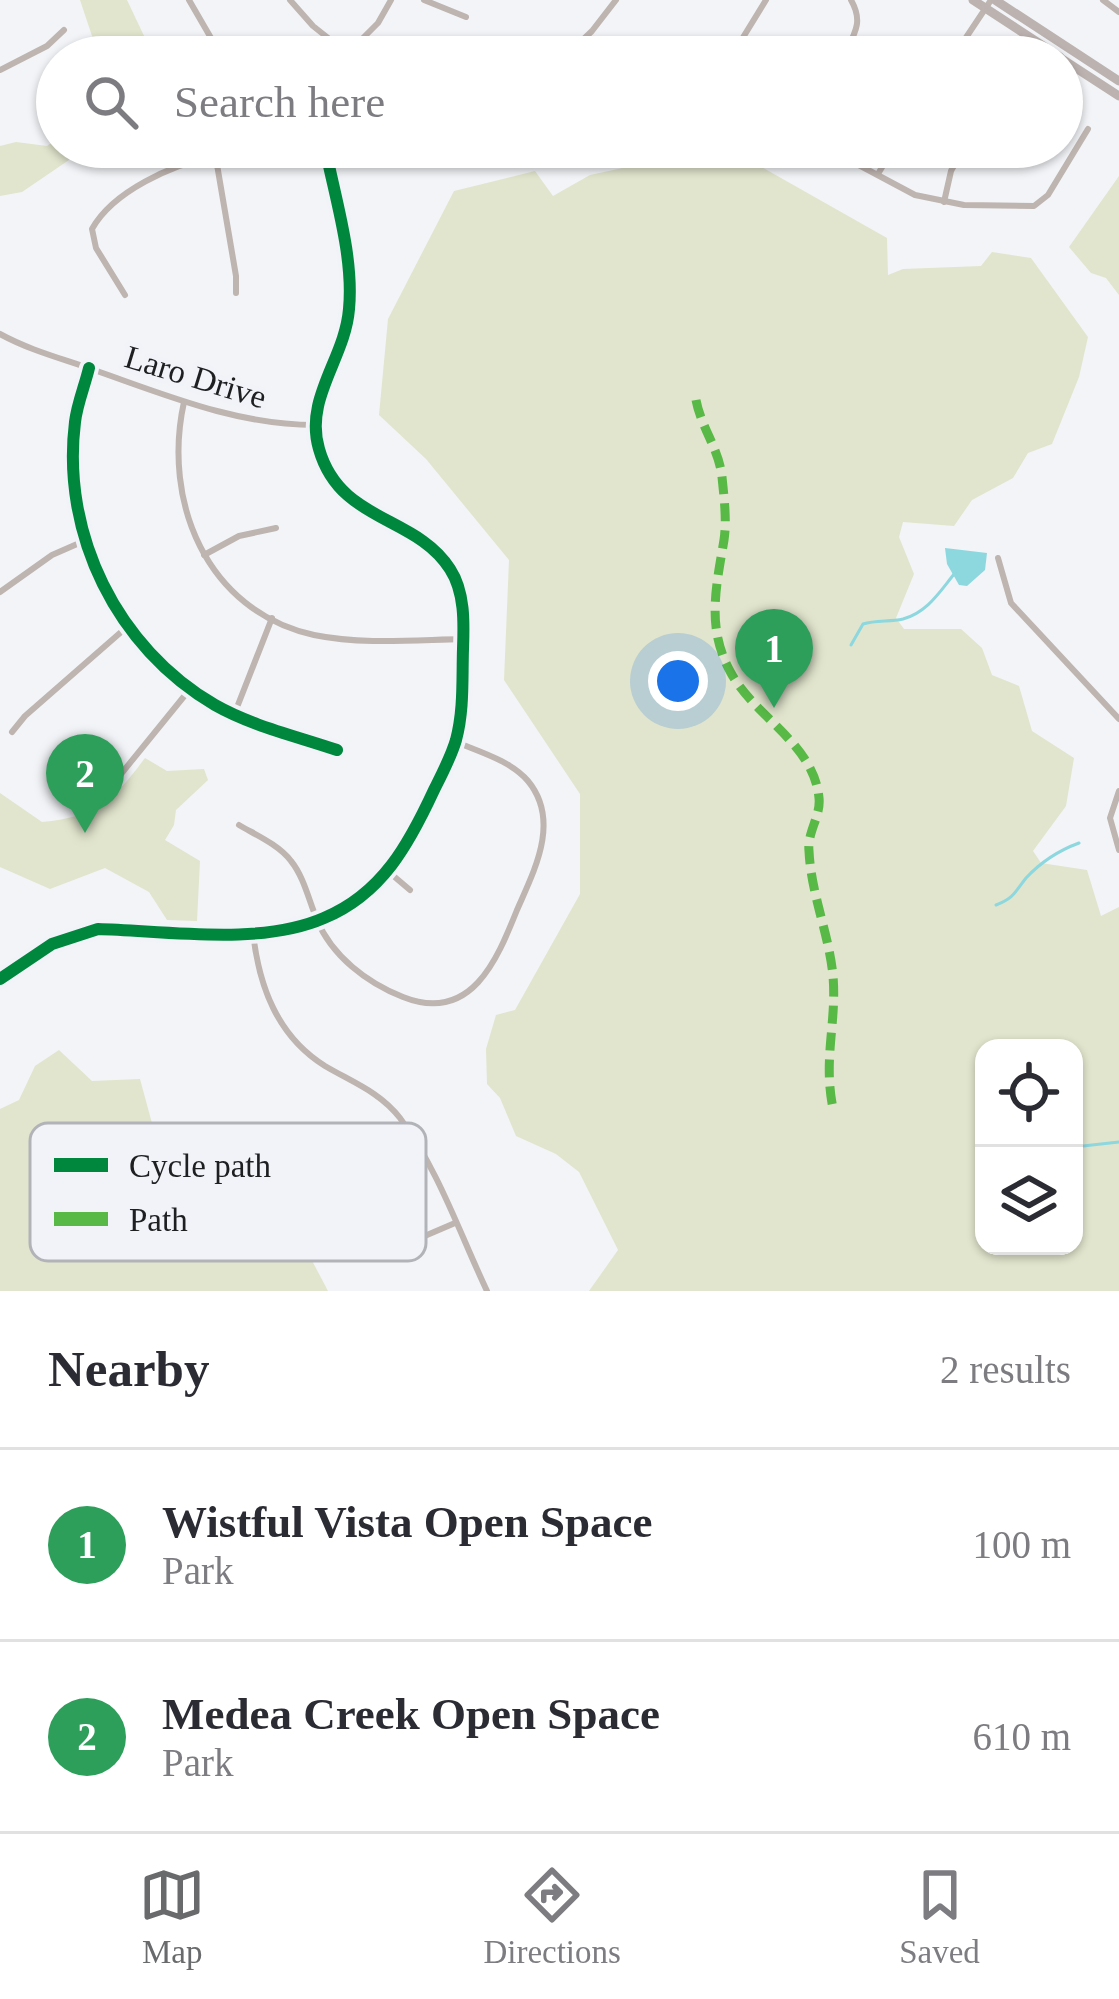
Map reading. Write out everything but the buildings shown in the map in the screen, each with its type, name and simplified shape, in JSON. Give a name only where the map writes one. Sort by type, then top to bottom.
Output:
[{"type":"main road","points":[[973,0],[991,3],[1045,36]]},
{"type":"main road","points":[[991,3],[1033,36]]},
{"type":"main road","points":[[1083,59],[1119,81]]},
{"type":"main road","points":[[1083,72],[1119,96]]},
{"type":"street","points":[[189,0],[210,36]]},
{"type":"street","points":[[290,0],[324,36]]},
{"type":"street","points":[[365,36],[391,0]]},
{"type":"street","points":[[424,0],[466,16]]},
{"type":"street","points":[[587,36],[616,0]]},
{"type":"street","points":[[744,36],[766,0]]},
{"type":"street","points":[[850,0],[859,23],[853,36]]},
{"type":"street","points":[[1102,0],[1119,12]]},
{"type":"street","points":[[968,36],[991,3]]},
{"type":"street","points":[[58,36],[64,30]]},
{"type":"street","points":[[0,70],[36,52]]},
{"type":"street","points":[[1083,138],[1088,130]]},
{"type":"street","points":[[125,295],[96,248],[92,229],[103,211],[177,168]]},
{"type":"street","points":[[216,168],[236,293]]},
{"type":"street","points":[[0,979],[71,934],[98,929],[253,934],[317,921],[358,899],[389,872],[412,836],[455,742],[462,706],[464,638],[462,604],[450,568],[421,542],[350,500],[325,465],[315,425],[319,393],[338,352],[349,311],[348,272],[329,168]]},
{"type":"street","points":[[859,168],[915,195],[944,202],[1039,205],[1063,168]]},
{"type":"street","points":[[878,175],[882,168]]},
{"type":"street","points":[[944,202],[953,168]]},
{"type":"street","name":"Laro Drive","points":[[0,334],[41,353],[184,402],[251,420],[315,425]]},
{"type":"street","points":[[89,368],[75,421],[74,485],[84,541],[113,605],[154,657],[190,688],[234,715],[337,750]]},
{"type":"street","points":[[184,402],[176,472],[188,524],[204,555],[248,604],[310,634],[352,640],[464,638]]},
{"type":"street","points":[[204,555],[239,536],[275,528]]},
{"type":"street","points":[[0,592],[52,555],[84,541]]},
{"type":"street","points":[[998,558],[1011,603],[1116,708],[1119,719]]},
{"type":"street","points":[[234,715],[272,619]]},
{"type":"street","points":[[12,732],[128,626]]},
{"type":"street","points":[[121,774],[190,688]]},
{"type":"street","points":[[238,825],[291,861],[317,921],[340,957],[408,1000],[457,998],[483,980],[495,963],[540,856],[544,831],[541,803],[528,781],[509,766],[455,742]]},
{"type":"street","points":[[1119,791],[1110,818],[1119,850]]},
{"type":"street","points":[[389,872],[410,890]]},
{"type":"street","points":[[253,934],[257,972],[283,1026],[306,1052],[366,1088],[403,1123]]},
{"type":"street","points":[[426,1162],[487,1291]]},
{"type":"street","points":[[426,1235],[455,1222]]},
{"type":"green space","points":[[80,0],[127,0],[144,36],[92,36]]},
{"type":"green space","points":[[36,145],[36,168],[57,168],[22,192],[0,196],[0,146]]},
{"type":"green space","points":[[623,168],[763,168],[887,238],[888,275],[903,269],[981,266],[992,252],[1031,258],[1088,337],[1079,377],[1052,444],[1028,453],[1013,478],[972,500],[954,526],[903,522],[899,537],[914,574],[896,618],[904,629],[961,629],[982,648],[992,675],[1019,686],[1032,731],[1074,758],[1066,806],[1033,851],[1041,863],[1087,870],[1101,916],[1119,907],[1119,1291],[589,1291],[618,1250],[579,1172],[556,1154],[516,1136],[500,1098],[487,1084],[486,1049],[496,1015],[515,1010],[580,894],[580,794],[504,680],[509,560],[426,459],[379,415],[388,319],[454,191],[535,171],[553,196],[590,175]]},
{"type":"green space","points":[[1119,176],[1119,295],[1069,247]]},
{"type":"green space","points":[[145,758],[167,771],[204,769],[208,780],[176,810],[165,840],[200,861],[197,921],[167,920],[149,892],[105,868],[50,889],[0,867],[0,793],[42,822],[76,816],[113,796]]},
{"type":"green space","points":[[59,1050],[92,1081],[140,1079],[152,1123],[30,1123],[30,1261],[312,1261],[328,1291],[0,1291],[0,1109],[19,1100],[35,1066]]},
{"type":"water","points":[[945,548],[987,553],[985,570],[967,586],[959,585],[947,564]]},
{"type":"waterway","points":[[851,645],[863,624],[903,619],[920,611],[955,573]]},
{"type":"waterway","points":[[996,905],[1011,897],[1044,862],[1079,843]]},
{"type":"waterway","points":[[1083,1146],[1119,1142]]},
{"type":"marked path","points":[[696,400],[717,457],[725,508],[715,608],[718,640],[741,689],[807,762],[819,798],[809,851],[833,976],[829,1076],[834,1113]]},
{"type":"cycle path","points":[[0,979],[52,944],[98,929],[243,934],[299,927],[324,918],[362,895],[391,865],[452,753],[460,717],[463,639],[463,608],[455,578],[435,551],[344,491],[329,473],[319,449],[317,413],[346,327],[350,289],[329,168]]},
{"type":"cycle path","points":[[89,368],[75,422],[77,505],[87,546],[124,620],[180,681],[215,705],[337,750]]},
{"type":"place","name":"Wistful Vista Open Space","points":[[774,708]]},
{"type":"place","name":"Medea Creek Open Space","points":[[85,833]]}]
